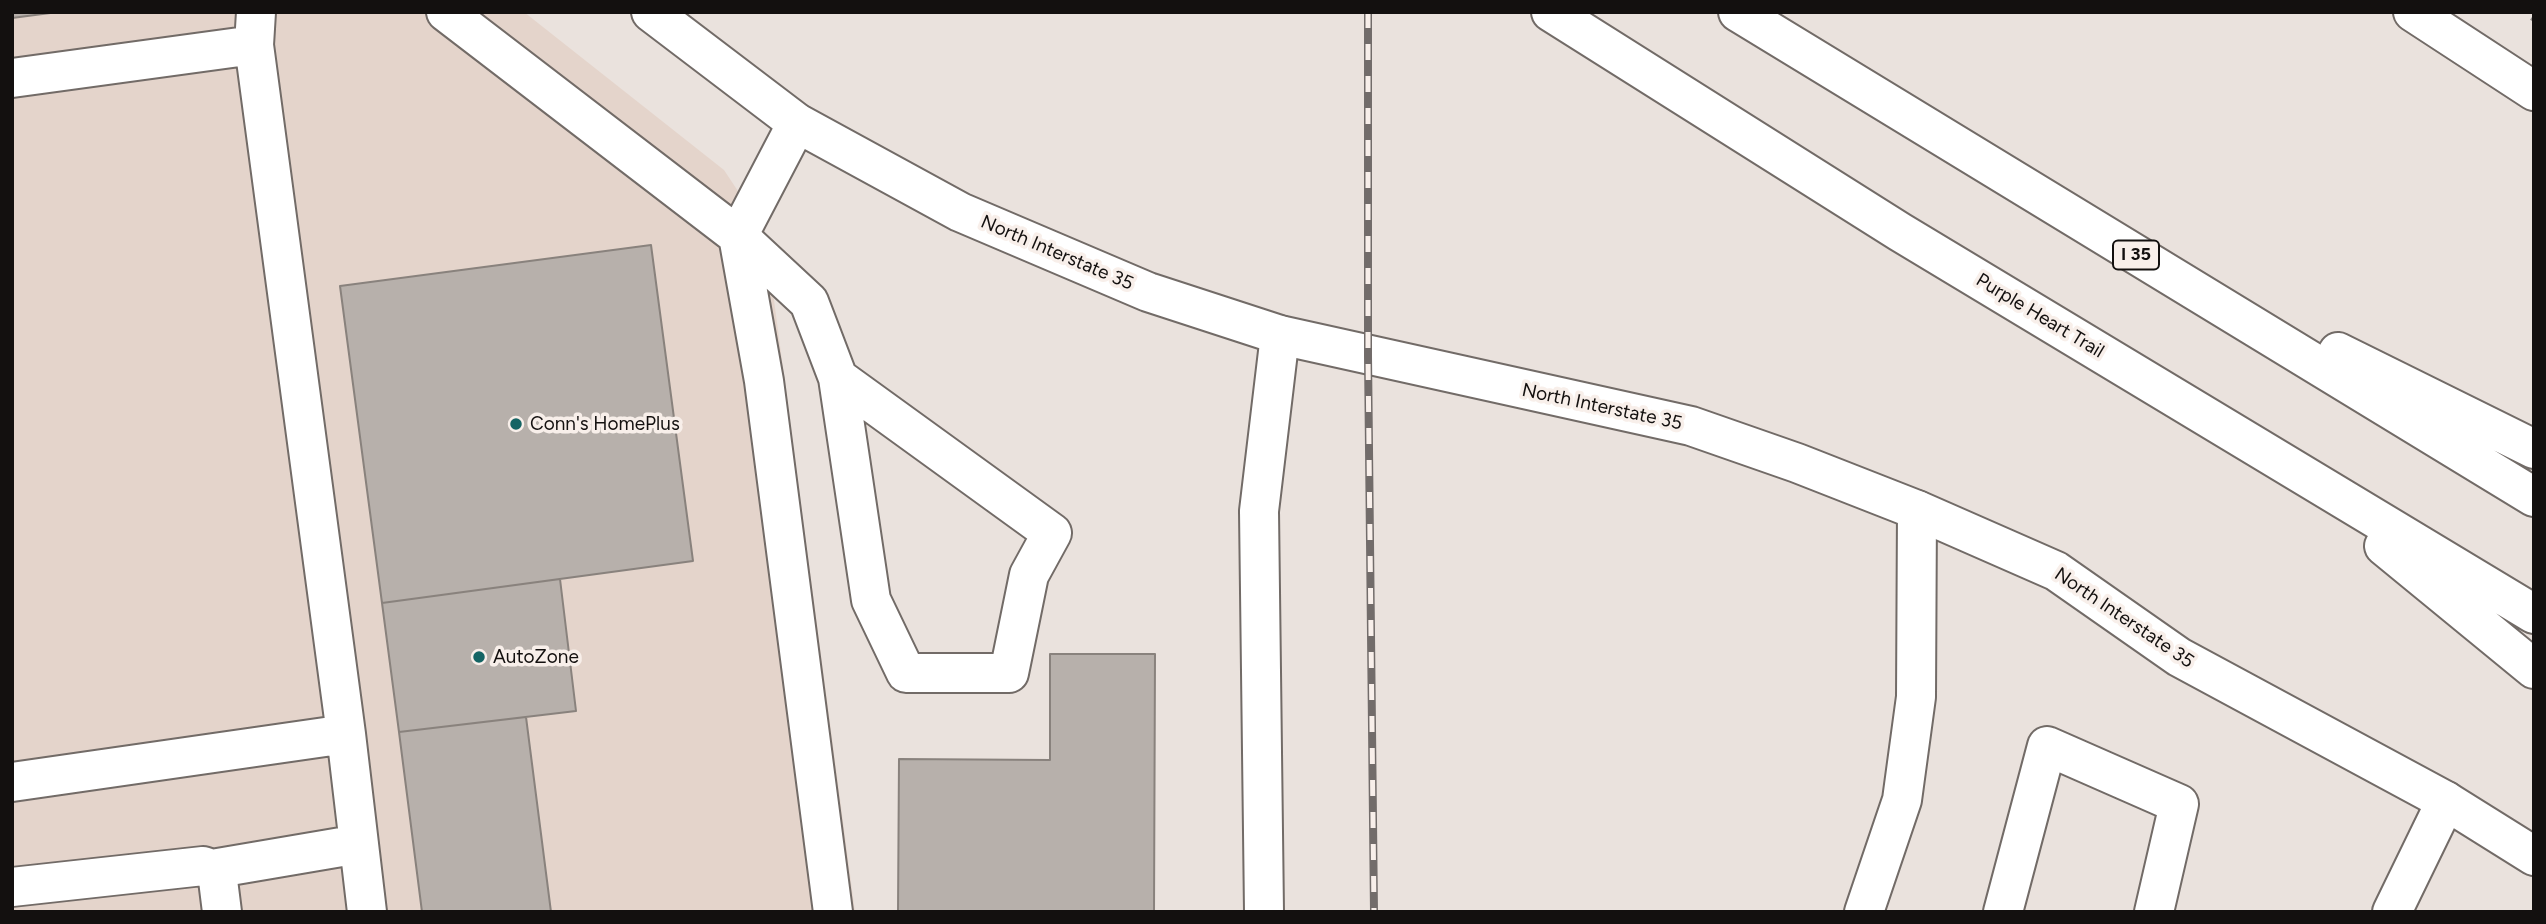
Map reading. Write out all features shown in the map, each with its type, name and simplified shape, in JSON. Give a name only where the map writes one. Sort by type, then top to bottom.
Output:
[{"type":"main road","points":[[446,12],[738,236],[809,302],[838,378],[872,600],[906,673],[1009,673],[1029,575],[1052,533],[838,378]]},
{"type":"main road","name":"North Interstate 35","points":[[651,12],[797,123],[960,212],[1148,292],[1280,335],[1691,426],[1797,463],[1917,510],[2056,571],[2179,657],[2446,801],[2534,856]]},
{"type":"main road","name":"Purple Heart Trail","points":[[1551,12],[1900,232],[2534,614]]},
{"type":"main road","name":"I 35","points":[[1738,12],[2534,497]]},
{"type":"main road","points":[[2413,12],[2534,91]]},
{"type":"main road","points":[[12,78],[255,29],[367,912]]},
{"type":"main road","points":[[797,123],[738,236],[764,380],[833,912]]},
{"type":"main road","points":[[2094,230],[2534,449]]},
{"type":"main road","points":[[1264,912],[1259,511],[1280,335]]},
{"type":"main road","points":[[2274,456],[2534,669]]},
{"type":"main road","points":[[1864,912],[1902,800],[1916,697],[1917,510]]},
{"type":"main road","points":[[12,782],[346,734]]},
{"type":"main road","points":[[2003,912],[2047,746],[2179,804],[2154,912]]},
{"type":"main road","points":[[2392,912],[2446,801]]},
{"type":"main road","points":[[12,887],[190,866],[212,869],[359,845]]},
{"type":"main road","points":[[212,869],[218,880],[222,912]]},
{"type":"shaded area","points":[[12,12],[524,12],[724,170],[765,232],[855,912],[12,912]]},
{"type":"building","points":[[12,12],[58,12],[12,18]]},
{"type":"building","name":"Conn's HomePlus","points":[[651,245],[693,561],[382,603],[340,286]]},
{"type":"building","name":"AutoZone","points":[[560,579],[576,711],[399,732],[382,603]]},
{"type":"building","points":[[1050,654],[1155,654],[1154,912],[898,912],[899,759],[1050,760]]},
{"type":"building","points":[[526,717],[551,912],[422,912],[399,732]]},
{"type":"railway","points":[[1368,12],[1368,356],[1374,912]]},
{"type":"place","name":"Conn's HomePlus","points":[[516,424]]},
{"type":"place","name":"AutoZone","points":[[479,657]]}]
